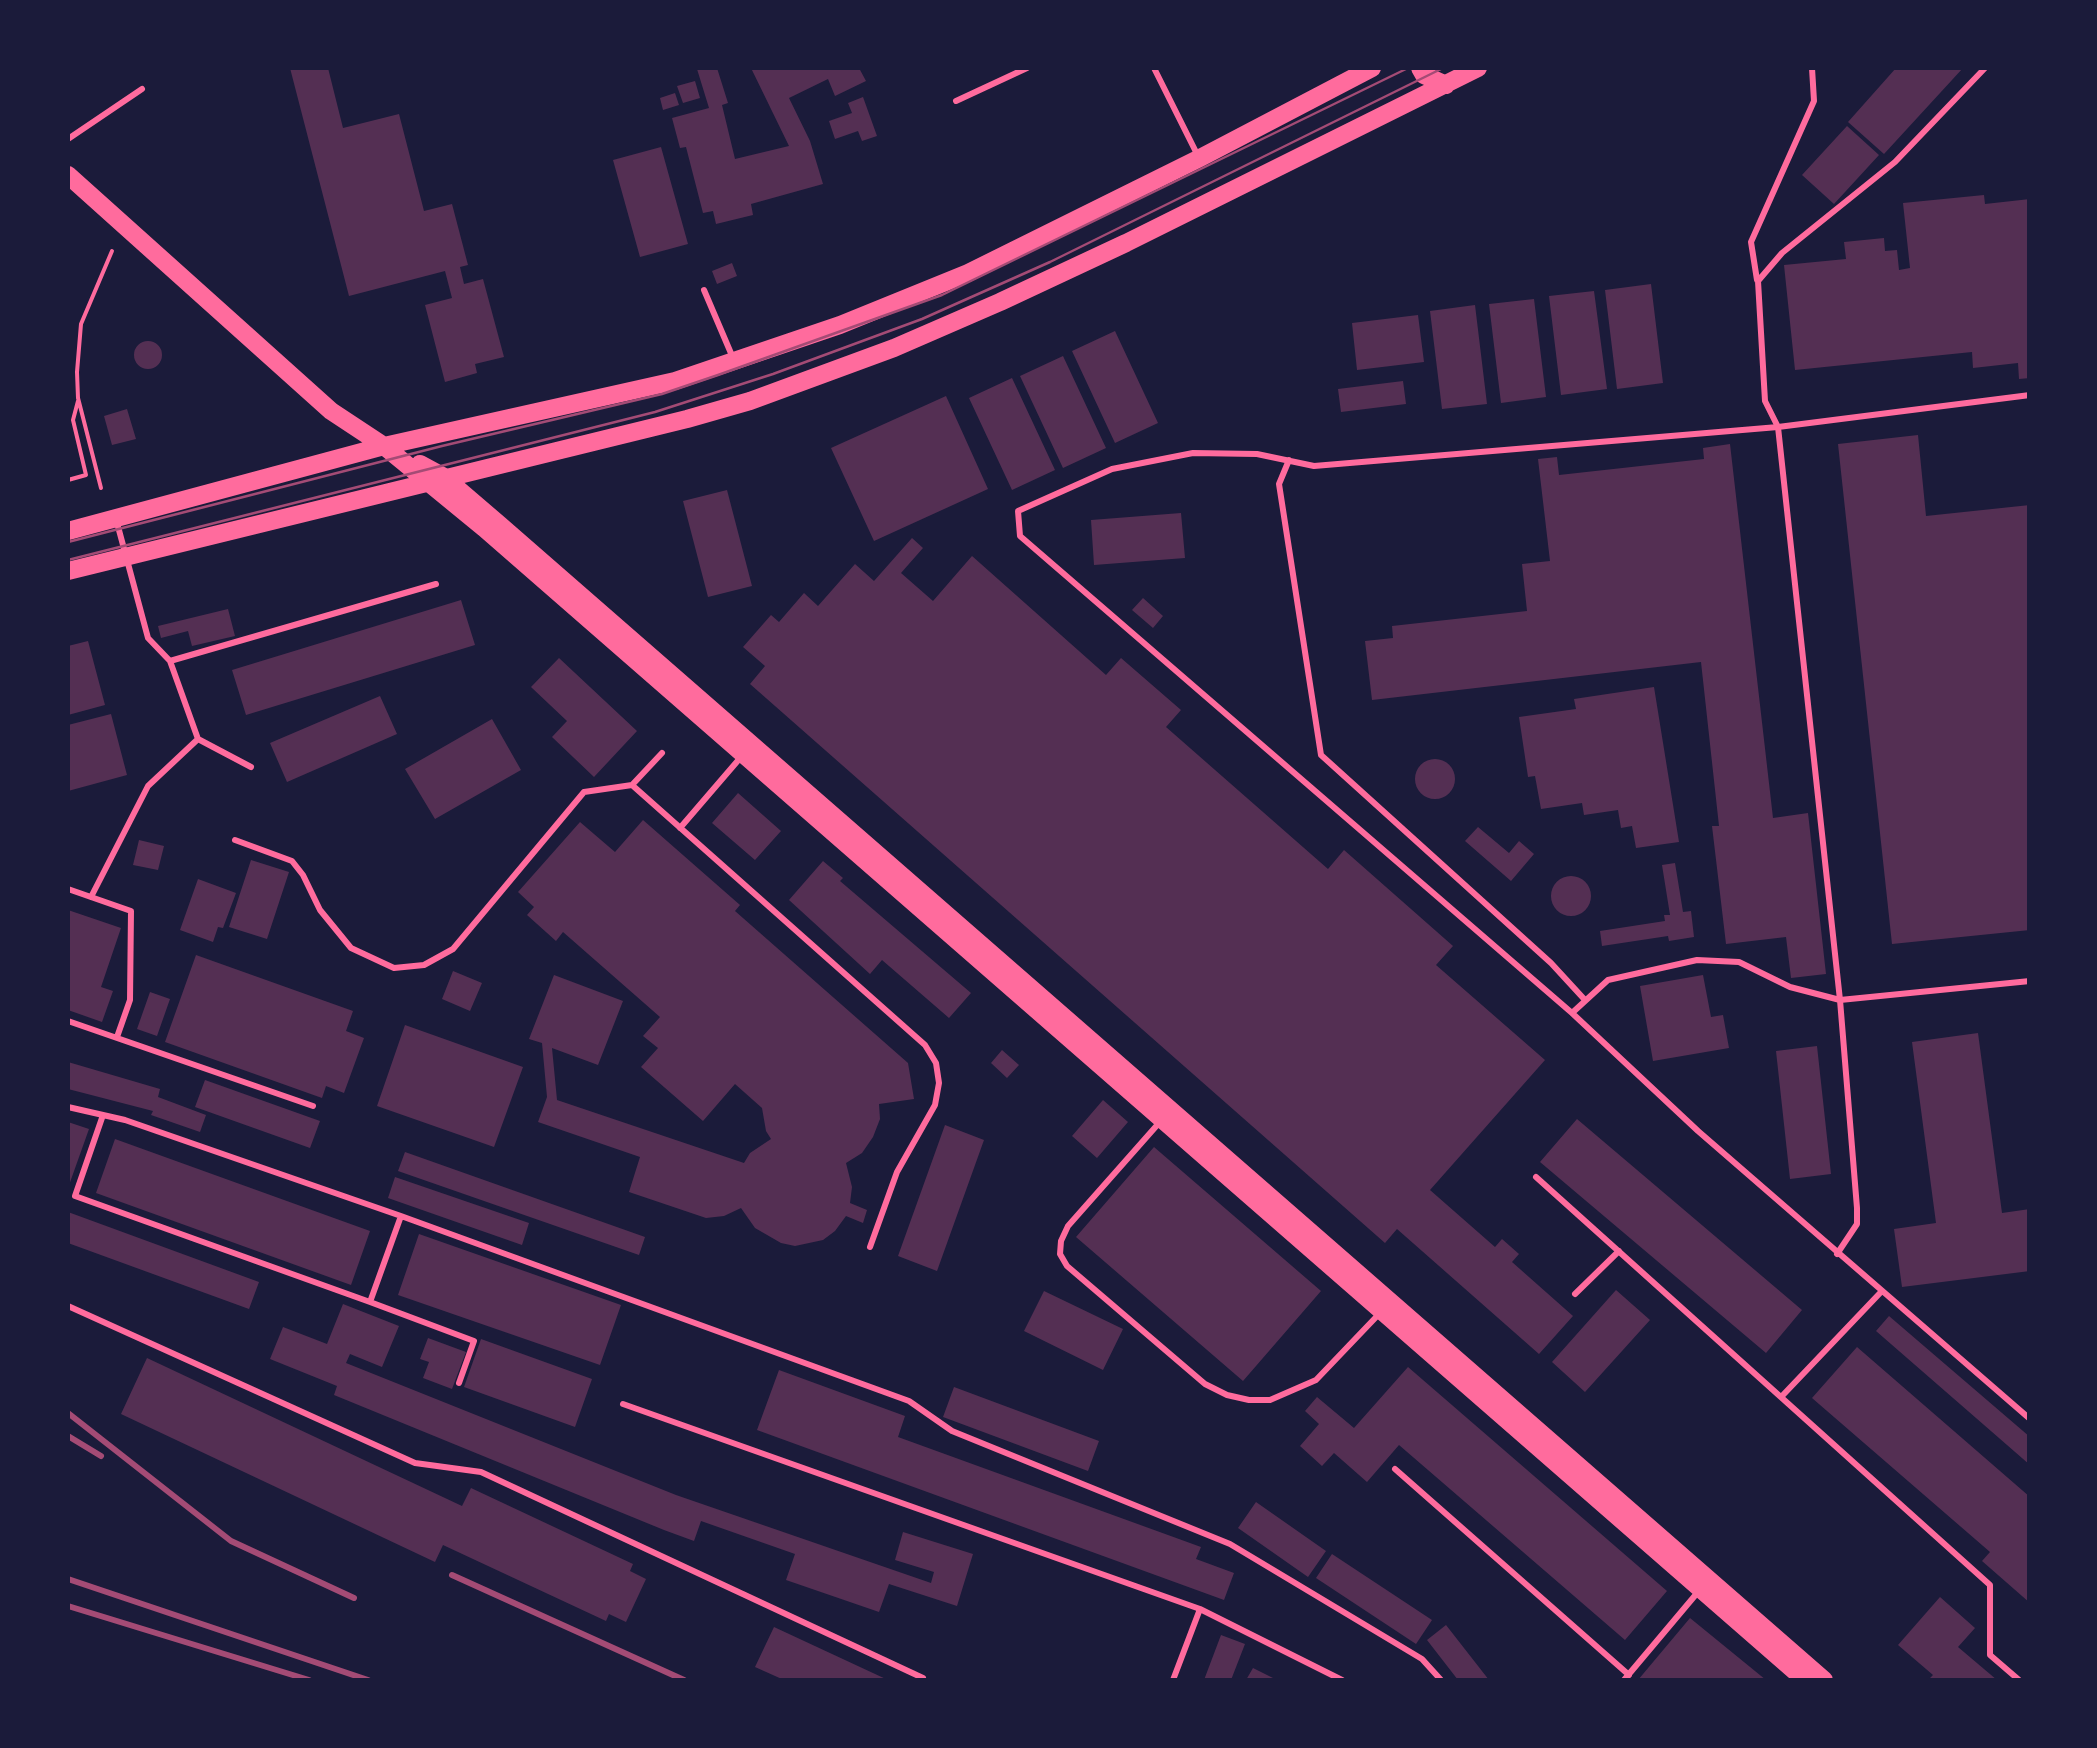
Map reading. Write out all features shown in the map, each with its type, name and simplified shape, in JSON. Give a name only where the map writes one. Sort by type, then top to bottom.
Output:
[{"type":"main road","points":[[68,531],[384,446],[675,380],[840,325],[968,273],[1372,68]]},
{"type":"main road","points":[[1420,68],[1424,75],[1446,85]]},
{"type":"main road","points":[[68,572],[750,401],[894,348],[1126,243],[1478,68]]},
{"type":"main road","points":[[68,175],[331,411],[436,479],[1704,1584],[1805,1680]]},
{"type":"main road","points":[[1704,1584],[1824,1680]]},
{"type":"lane","points":[[956,101],[1027,68]]},
{"type":"lane","points":[[1154,68],[1200,158]]},
{"type":"lane","points":[[1812,68],[1814,101],[1751,242],[1758,281],[1764,401],[1778,427],[1840,1000],[1857,1208],[1856,1224],[1838,1254]]},
{"type":"lane","points":[[1758,281],[1782,253],[1896,162],[1985,68]]},
{"type":"lane","points":[[68,138],[142,89]]},
{"type":"lane","points":[[704,290],[734,360]]},
{"type":"lane","points":[[2030,396],[1778,427],[1314,466],[1257,454],[1193,453],[1112,469],[1018,512],[1020,536],[1572,1013],[1698,1130],[2030,1419]]},
{"type":"lane","points":[[1290,460],[1279,484],[1321,755],[1551,963],[1585,1000]]},
{"type":"lane","points":[[116,519],[148,638],[170,661],[198,739],[251,768]]},
{"type":"lane","points":[[170,661],[436,584]]},
{"type":"lane","points":[[91,897],[148,786],[198,739]]},
{"type":"lane","points":[[680,828],[748,750]]},
{"type":"lane","points":[[236,840],[292,862],[320,910],[350,948],[394,968],[424,965],[453,949],[584,792],[632,785],[662,753]]},
{"type":"lane","points":[[632,785],[925,1045],[936,1062],[939,1083],[935,1104],[897,1172],[870,1247]]},
{"type":"lane","points":[[68,889],[130,910],[130,1000],[117,1038]]},
{"type":"lane","points":[[1572,1013],[1608,980],[1697,960],[1738,962],[1790,986],[1840,1000],[2030,981]]},
{"type":"lane","points":[[68,1020],[313,1106]]},
{"type":"lane","points":[[68,1107],[103,1115],[401,1216],[909,1402],[952,1431],[1230,1544],[1422,1659],[1441,1680]]},
{"type":"lane","points":[[103,1115],[71,1195],[474,1341],[458,1383]]},
{"type":"lane","points":[[1166,1115],[1068,1226],[1060,1254],[1067,1266],[1205,1384],[1248,1400],[1280,1396],[1316,1380],[1386,1306]]},
{"type":"lane","points":[[1536,1177],[1990,1585],[1990,1655],[2018,1680]]},
{"type":"lane","points":[[370,1302],[401,1216]]},
{"type":"lane","points":[[1575,1294],[1619,1250]]},
{"type":"lane","points":[[1782,1396],[1881,1292]]},
{"type":"lane","points":[[68,1306],[415,1463],[480,1472],[924,1678]]},
{"type":"lane","points":[[623,1404],[1200,1610],[1342,1680]]},
{"type":"lane","points":[[1395,1469],[1627,1678],[1704,1584]]},
{"type":"lane","points":[[1174,1680],[1200,1610]]},
{"type":"path","points":[[101,488],[78,398],[76,372],[82,324],[112,251]]},
{"type":"path","points":[[68,480],[86,475],[73,420],[78,398]]},
{"type":"building","points":[[290,68],[328,68],[343,128],[399,114],[424,211],[452,204],[468,265],[460,267],[464,284],[483,279],[504,357],[475,364],[477,373],[445,382],[425,305],[452,298],[445,271],[349,296]]},
{"type":"building","points":[[717,68],[728,103],[722,105],[735,159],[789,146],[751,68],[859,68],[866,81],[835,96],[828,79],[789,98],[810,141],[823,184],[751,204],[753,215],[716,224],[713,211],[703,213],[686,147],[680,148],[672,118],[709,108],[697,69]]},
{"type":"building","points":[[1896,68],[1963,68],[1884,154],[1848,122]]},
{"type":"building","points":[[695,81],[700,98],[683,103],[677,86]]},
{"type":"building","points":[[675,93],[679,105],[663,110],[660,98]]},
{"type":"building","points":[[863,97],[877,136],[862,141],[858,131],[835,139],[829,121],[852,113],[848,103]]},
{"type":"building","points":[[1847,126],[1879,155],[1834,204],[1802,175]]},
{"type":"building","points":[[661,147],[688,244],[640,257],[613,160]]},
{"type":"building","points":[[1984,195],[1985,204],[2030,199],[2030,378],[2019,379],[2018,363],[1973,368],[1972,352],[1795,370],[1784,265],[1846,259],[1844,242],[1884,238],[1885,251],[1897,250],[1899,270],[1910,268],[1903,203]]},
{"type":"building","points":[[732,263],[737,276],[717,284],[712,271]]},
{"type":"building","points":[[1651,284],[1663,383],[1617,389],[1605,290]]},
{"type":"building","points":[[1594,291],[1607,389],[1561,395],[1549,296]]},
{"type":"building","points":[[1534,299],[1546,397],[1501,403],[1489,304]]},
{"type":"building","points":[[1475,305],[1487,404],[1442,409],[1430,311]]},
{"type":"building","points":[[1418,315],[1424,362],[1357,370],[1352,323]]},
{"type":"building","points":[[1115,331],[1158,423],[1115,443],[1072,351]]},
{"type":"building","points":[[148,341],[158,345],[162,355],[158,365],[148,369],[138,365],[134,355],[138,345]]},
{"type":"building","points":[[1063,356],[1106,448],[1063,468],[1020,376]]},
{"type":"building","points":[[1012,378],[1055,470],[1012,490],[969,398]]},
{"type":"building","points":[[1403,381],[1406,404],[1341,412],[1338,389]]},
{"type":"building","points":[[946,396],[988,489],[874,541],[831,448]]},
{"type":"building","points":[[127,409],[136,439],[112,445],[104,416]]},
{"type":"building","points":[[1918,435],[1926,516],[2030,505],[2030,930],[1892,944],[1838,444]]},
{"type":"building","points":[[1730,444],[1773,818],[1808,813],[1826,974],[1791,978],[1786,937],[1726,944],[1712,826],[1719,826],[1701,662],[1372,700],[1365,641],[1393,638],[1392,626],[1527,611],[1522,564],[1550,561],[1538,459],[1557,457],[1559,475],[1704,459],[1703,448]]},
{"type":"building","points":[[727,490],[752,586],[708,597],[683,501]]},
{"type":"building","points":[[1181,513],[1185,558],[1094,565],[1091,520]]},
{"type":"building","points":[[912,538],[923,548],[901,573],[933,601],[972,556],[1106,675],[1121,658],[1181,710],[1166,727],[1328,869],[1344,850],[1453,946],[1436,965],[1545,1060],[1430,1190],[1495,1247],[1502,1239],[1519,1254],[1512,1262],[1573,1316],[1539,1354],[1397,1229],[1385,1243],[750,684],[765,666],[743,647],[771,615],[779,622],[804,593],[818,606],[855,564],[874,581]]},
{"type":"building","points":[[1143,598],[1163,616],[1153,628],[1132,610]]},
{"type":"building","points":[[461,600],[475,645],[246,715],[232,670]]},
{"type":"building","points":[[228,609],[235,636],[192,646],[188,631],[161,638],[158,626]]},
{"type":"building","points":[[88,641],[105,705],[68,715],[68,646]]},
{"type":"building","points":[[559,658],[637,731],[594,777],[552,737],[567,721],[531,687]]},
{"type":"building","points":[[1654,687],[1679,842],[1636,848],[1632,826],[1621,828],[1618,810],[1584,815],[1582,803],[1541,809],[1535,776],[1528,777],[1519,717],[1576,709],[1574,699]]},
{"type":"building","points":[[380,696],[397,734],[287,782],[270,743]]},
{"type":"building","points":[[111,714],[127,775],[68,791],[68,725]]},
{"type":"building","points":[[492,719],[521,770],[435,819],[405,769]]},
{"type":"building","points":[[1435,759],[1449,765],[1455,779],[1449,793],[1435,799],[1421,793],[1415,779],[1421,765]]},
{"type":"building","points":[[738,793],[781,831],[755,860],[712,823]]},
{"type":"building","points":[[643,820],[740,905],[735,911],[908,1063],[914,1099],[879,1104],[880,1119],[873,1137],[862,1153],[846,1163],[852,1187],[850,1203],[867,1210],[863,1223],[846,1216],[823,1240],[795,1246],[781,1243],[755,1228],[741,1208],[724,1216],[706,1218],[629,1192],[640,1157],[538,1122],[547,1097],[542,1043],[529,1039],[554,975],[623,1001],[598,1065],[552,1048],[557,1100],[744,1163],[750,1153],[771,1139],[762,1108],[735,1084],[703,1121],[641,1067],[658,1048],[643,1036],[660,1017],[563,932],[556,941],[527,915],[534,907],[518,892],[580,822],[615,852]]},
{"type":"building","points":[[1478,827],[1509,853],[1519,841],[1534,854],[1511,881],[1465,841]]},
{"type":"building","points":[[139,840],[164,846],[158,870],[133,865]]},
{"type":"building","points":[[251,860],[289,872],[267,939],[229,927]]},
{"type":"building","points":[[823,861],[843,878],[840,881],[971,993],[949,1018],[882,960],[870,974],[789,900]]},
{"type":"building","points":[[1675,863],[1683,912],[1691,911],[1694,937],[1669,941],[1668,936],[1602,946],[1600,931],[1665,921],[1664,915],[1670,915],[1662,865]]},
{"type":"building","points":[[1571,876],[1585,882],[1591,896],[1585,910],[1571,916],[1557,910],[1551,896],[1557,882]]},
{"type":"building","points":[[198,879],[236,893],[223,928],[218,927],[213,942],[180,930]]},
{"type":"building","points":[[68,910],[121,928],[101,987],[113,991],[102,1022],[68,1010]]},
{"type":"building","points":[[196,955],[353,1011],[346,1031],[364,1038],[344,1093],[326,1086],[322,1098],[165,1042]]},
{"type":"building","points":[[453,971],[482,983],[470,1011],[442,999]]},
{"type":"building","points":[[1703,975],[1711,1017],[1723,1015],[1729,1048],[1653,1061],[1640,986]]},
{"type":"building","points":[[150,992],[170,999],[157,1036],[137,1029]]},
{"type":"building","points":[[405,1025],[523,1067],[494,1147],[377,1106]]},
{"type":"building","points":[[1978,1033],[2002,1213],[2030,1209],[2030,1271],[1902,1287],[1894,1229],[1936,1223],[1912,1042]]},
{"type":"building","points":[[1817,1046],[1831,1174],[1790,1179],[1776,1051]]},
{"type":"building","points":[[1002,1050],[1019,1065],[1007,1078],[991,1063]]},
{"type":"building","points":[[68,1062],[160,1089],[158,1097],[206,1115],[200,1132],[151,1115],[153,1111],[68,1089]]},
{"type":"building","points":[[205,1080],[320,1121],[310,1148],[195,1107]]},
{"type":"building","points":[[1103,1100],[1128,1122],[1097,1158],[1072,1136]]},
{"type":"building","points":[[1577,1119],[1802,1310],[1766,1353],[1540,1162]]},
{"type":"building","points":[[68,1122],[89,1129],[68,1188]]},
{"type":"building","points":[[945,1125],[984,1140],[937,1271],[898,1256]]},
{"type":"building","points":[[115,1139],[370,1231],[351,1285],[96,1193]]},
{"type":"building","points":[[1154,1147],[1321,1291],[1243,1381],[1076,1237]]},
{"type":"building","points":[[405,1152],[645,1237],[639,1255],[398,1171]]},
{"type":"building","points":[[395,1177],[529,1223],[522,1245],[388,1198]]},
{"type":"building","points":[[68,1212],[259,1282],[249,1309],[68,1243]]},
{"type":"building","points":[[419,1234],[621,1305],[600,1365],[398,1295]]},
{"type":"building","points":[[1616,1290],[1650,1320],[1585,1392],[1552,1362]]},
{"type":"building","points":[[1044,1291],[1123,1329],[1103,1370],[1024,1331]]},
{"type":"building","points":[[343,1304],[399,1326],[382,1367],[350,1354],[346,1363],[676,1495],[931,1583],[934,1572],[895,1560],[903,1532],[973,1554],[957,1606],[889,1584],[879,1612],[786,1580],[795,1554],[701,1521],[694,1541],[664,1530],[334,1395],[337,1386],[270,1359],[283,1327],[327,1344]]},
{"type":"building","points":[[1889,1316],[2030,1437],[2030,1465],[1876,1331]]},
{"type":"building","points":[[428,1338],[466,1352],[452,1389],[423,1378],[429,1362],[420,1359]]},
{"type":"building","points":[[481,1339],[592,1379],[575,1427],[464,1387]]},
{"type":"building","points":[[1857,1347],[2030,1497],[2030,1603],[1982,1561],[1990,1552],[1812,1398]]},
{"type":"building","points":[[147,1358],[462,1506],[471,1488],[633,1564],[630,1571],[646,1579],[626,1622],[609,1614],[606,1621],[443,1545],[435,1562],[121,1414]]},
{"type":"building","points":[[1408,1367],[1667,1591],[1625,1640],[1399,1445],[1367,1482],[1334,1453],[1322,1466],[1300,1446],[1319,1424],[1305,1411],[1317,1397],[1354,1428]]},
{"type":"building","points":[[779,1370],[905,1416],[898,1437],[1201,1547],[1196,1559],[1234,1573],[1224,1600],[757,1430]]},
{"type":"building","points":[[954,1387],[1099,1441],[1088,1471],[943,1417]]},
{"type":"building","points":[[1256,1502],[1326,1551],[1308,1577],[1238,1528]]},
{"type":"building","points":[[1332,1554],[1432,1620],[1416,1644],[1316,1578]]},
{"type":"building","points":[[1940,1597],[1975,1628],[1958,1647],[1997,1680],[1928,1680],[1933,1675],[1898,1645]]},
{"type":"building","points":[[1690,1618],[1766,1680],[1638,1680]]},
{"type":"building","points":[[1446,1625],[1489,1680],[1458,1680],[1427,1640]]},
{"type":"building","points":[[774,1627],[888,1680],[784,1680],[755,1667]]},
{"type":"building","points":[[1221,1635],[1245,1644],[1231,1680],[1204,1680]]},
{"type":"building","points":[[1253,1668],[1277,1680],[1246,1680]]},
{"type":"tram line","points":[[68,542],[662,394],[718,375],[942,295],[1408,68]]},
{"type":"tram line","points":[[68,560],[655,412],[773,374],[922,319],[1050,262],[1443,68]]},
{"type":"railway","points":[[68,1413],[231,1541],[354,1598]]},
{"type":"railway","points":[[68,1436],[101,1456]]},
{"type":"railway","points":[[452,1575],[684,1680]]},
{"type":"railway","points":[[68,1579],[368,1680]]},
{"type":"railway","points":[[68,1606],[309,1680]]}]
